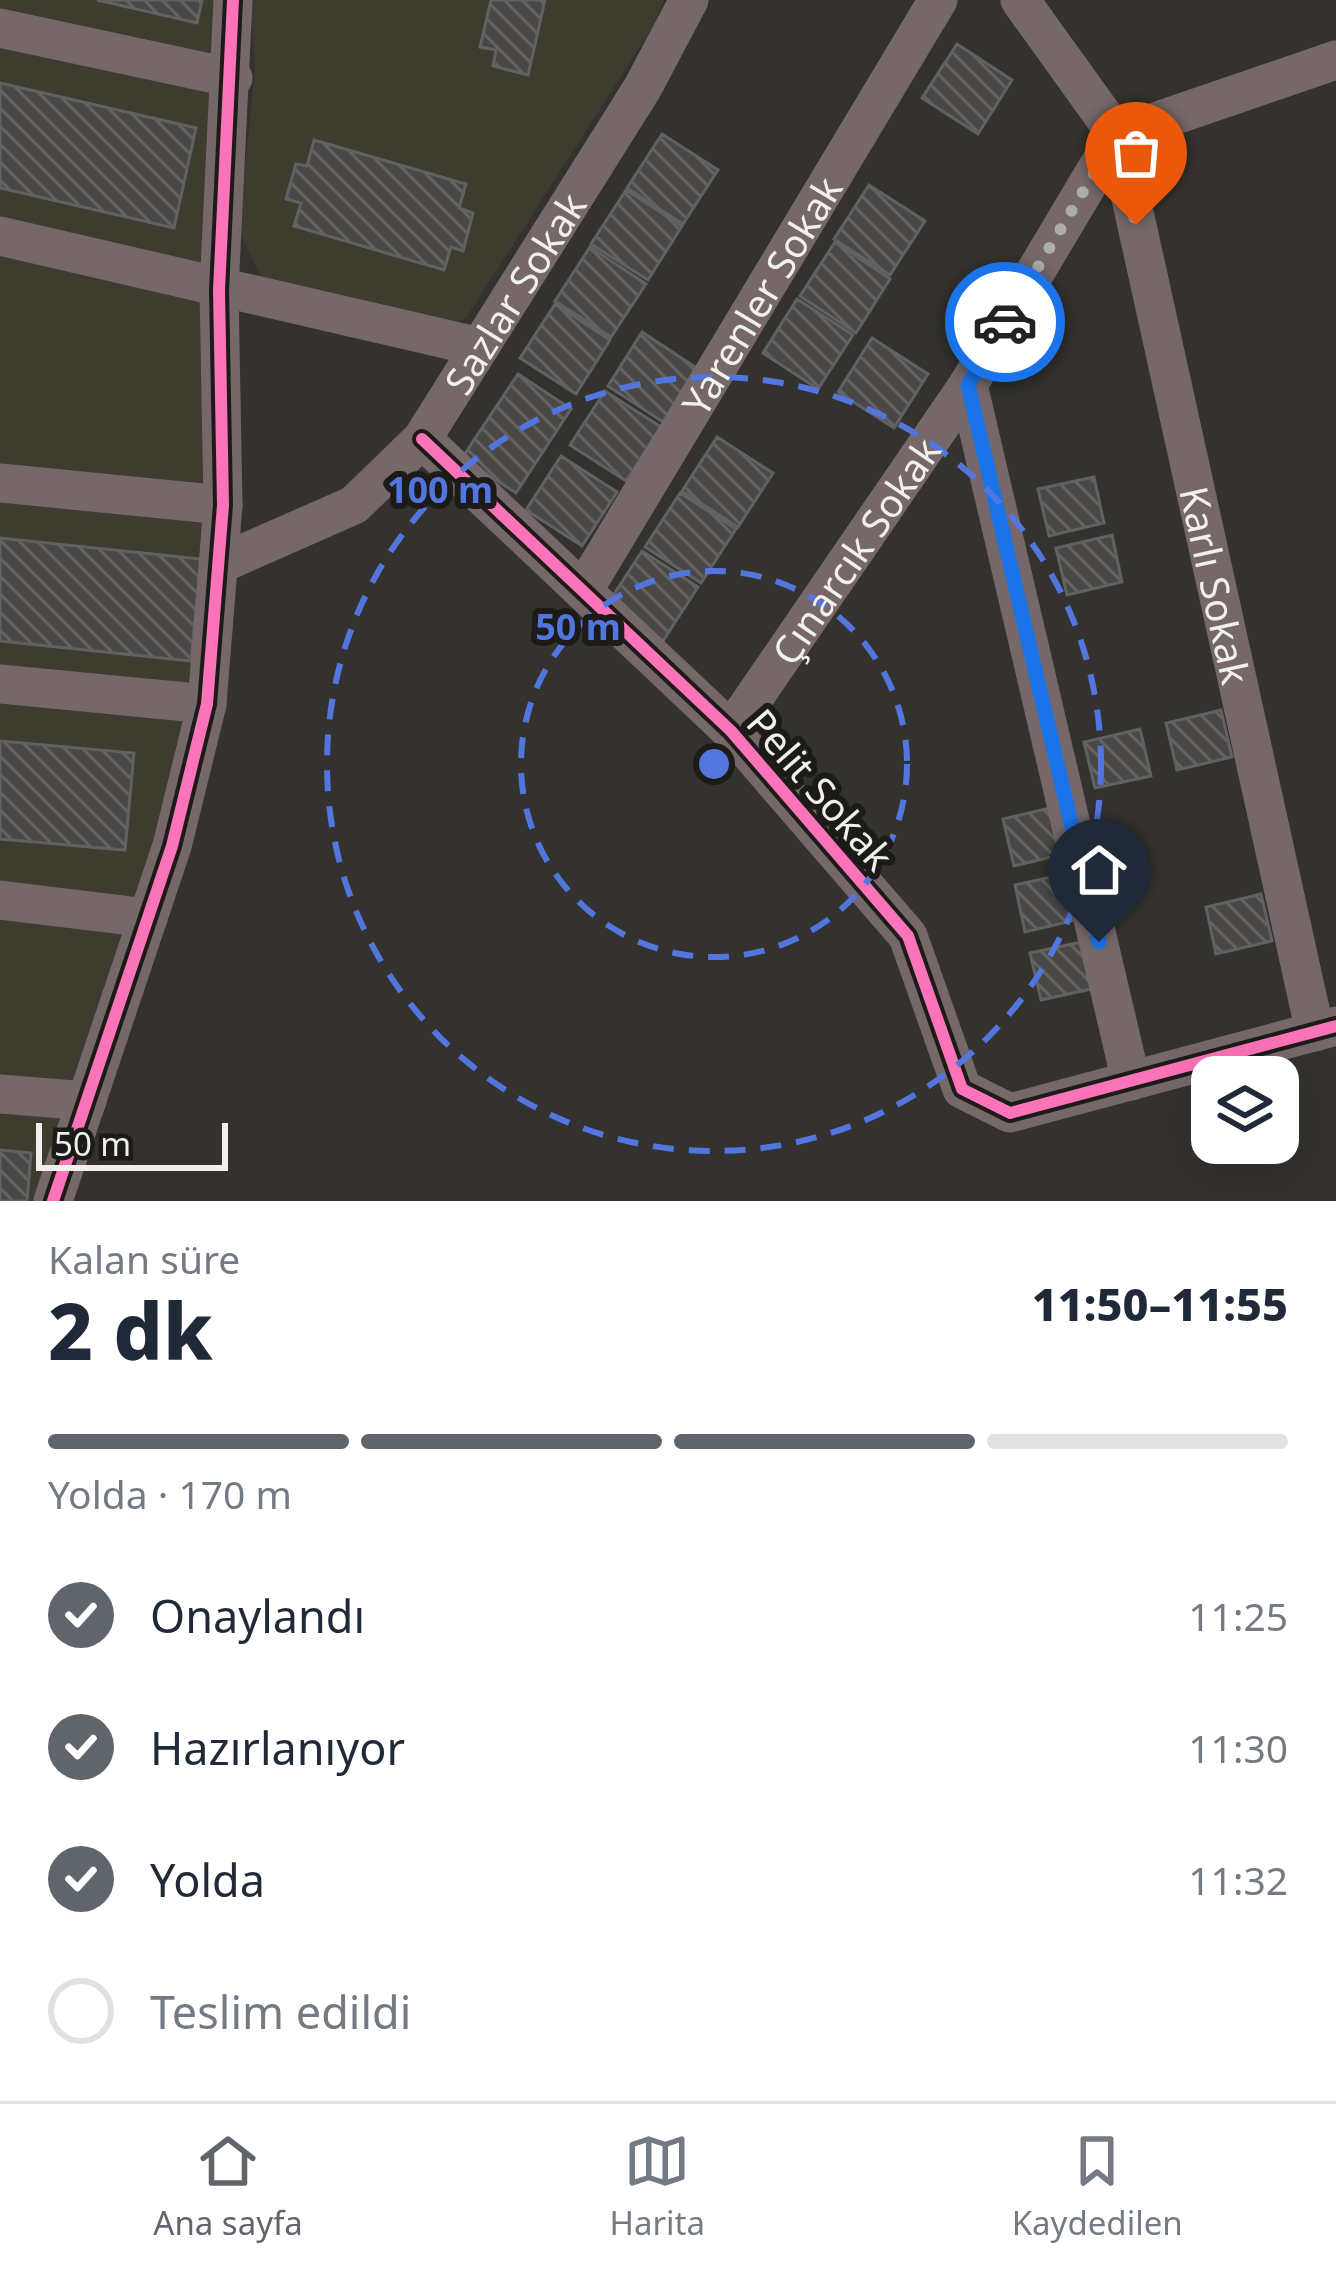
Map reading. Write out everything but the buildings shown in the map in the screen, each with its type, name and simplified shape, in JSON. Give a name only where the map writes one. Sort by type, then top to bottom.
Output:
[{"type":"street","points":[[53,1201],[148,918],[207,704],[223,505],[220,290],[233,0]]},
{"type":"street","name":"Sazlar Sokak","points":[[220,564],[354,505],[422,439],[480,347],[612,113],[689,0]]},
{"type":"street","name":"Yarenler Sokak","points":[[583,591],[938,0]]},
{"type":"street","points":[[1020,0],[1117,135],[1336,60]]},
{"type":"street","points":[[0,28],[233,79]]},
{"type":"street","name":"Çınarcık Sokak","points":[[731,731],[968,385],[1117,135]]},
{"type":"street","name":"Karlı Sokak","points":[[1117,135],[1325,1029]]},
{"type":"street","points":[[0,236],[480,347]]},
{"type":"street","points":[[220,290],[255,263]]},
{"type":"street","points":[[968,385],[1131,1081],[1325,1029]]},
{"type":"street","name":"Pelit Sokak","points":[[422,439],[731,731],[908,936],[962,1089],[1010,1114],[1131,1081]]},
{"type":"street","points":[[0,483],[223,505]]},
{"type":"street","points":[[0,684],[207,704]]},
{"type":"street","points":[[0,900],[148,918]]},
{"type":"street","points":[[0,1094],[87,1101]]},
{"type":"shaded area","points":[[0,0],[233,0],[207,704],[53,1201],[0,1201]]},
{"type":"shaded area","points":[[250,0],[664,0],[654,25],[466,318],[445,326],[265,284],[239,232],[255,67]]},
{"type":"cycle path","points":[[53,1201],[172,846],[207,704],[223,505],[219,290],[233,0]]},
{"type":"cycle path","points":[[422,439],[731,731],[908,936],[962,1089],[1010,1113],[1336,1026]]},
{"type":"way so far","points":[[1005,322],[1117,135],[1136,225]]},
{"type":"route","points":[[1005,322],[968,385],[1099,942]]}]
